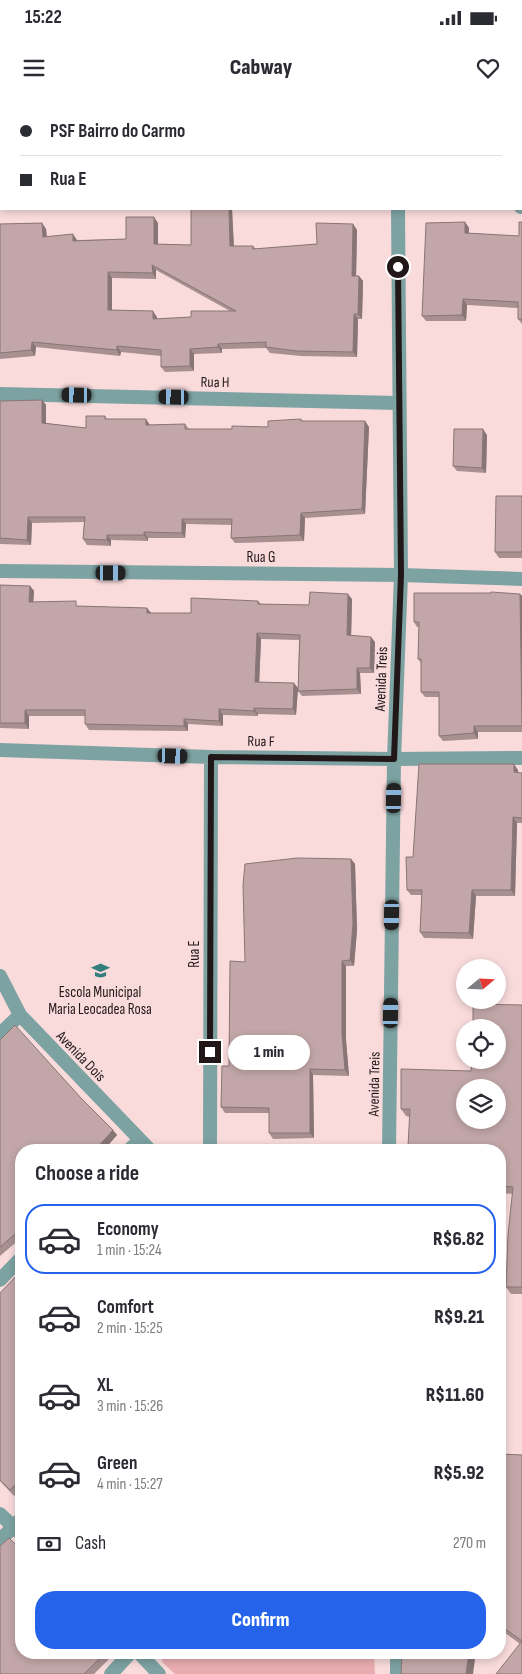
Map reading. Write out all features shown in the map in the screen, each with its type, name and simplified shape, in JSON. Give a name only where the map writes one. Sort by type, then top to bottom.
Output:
[{"type":"street","name":"Avenida Treis","points":[[389,1144],[394,759],[401,575],[398,210]]},
{"type":"street","name":"Rua H","points":[[0,394],[400,403]]},
{"type":"street","name":"Rua G","points":[[0,572],[401,575],[522,578]]},
{"type":"street","name":"Rua F","points":[[0,750],[211,757],[522,758]]},
{"type":"street","name":"Rua E","points":[[210,1144],[211,757]]},
{"type":"street","name":"Avenida Dois","points":[[0,976],[20,1015],[144,1144]]},
{"type":"street","points":[[0,1034],[20,1015]]},
{"type":"street","points":[[136,1144],[140,1140]]},
{"type":"street","points":[[0,1280],[15,1264]]},
{"type":"street","points":[[0,1514],[15,1524]]},
{"type":"street","points":[[0,1540],[15,1530]]},
{"type":"street","points":[[111,1674],[125,1659]]},
{"type":"street","points":[[145,1659],[159,1674]]},
{"type":"street","points":[[397,1659],[397,1674]]},
{"type":"shaded area","points":[[162,1659],[374,1659],[375,1674],[175,1674],[163,1663]]},
{"type":"building","points":[[191,210],[229,210],[230,246],[253,246],[253,249],[317,244],[316,223],[353,224],[352,276],[359,276],[358,314],[354,314],[353,352],[297,351],[266,347],[266,342],[218,344],[218,347],[190,349],[190,366],[161,367],[161,350],[117,346],[117,350],[32,342],[31,350],[0,353],[0,224],[42,223],[43,237],[73,234],[73,241],[126,239],[126,217],[154,217],[154,244],[191,245]],"holes":[[[152,265],[236,311],[191,311],[191,317],[153,319],[153,311],[108,310],[108,272],[153,273]]]},
{"type":"building","points":[[465,222],[465,233],[519,236],[519,222],[522,222],[522,319],[518,319],[518,302],[463,299],[462,315],[422,316],[426,223]]},
{"type":"building","points":[[42,400],[42,423],[86,428],[86,416],[105,416],[105,419],[146,419],[146,425],[185,424],[185,429],[232,429],[232,426],[268,427],[268,421],[301,419],[301,421],[365,421],[362,509],[301,513],[300,535],[231,538],[232,519],[182,519],[182,533],[144,532],[144,535],[107,535],[107,540],[83,539],[85,517],[28,517],[27,540],[0,538],[0,401]]},
{"type":"building","points":[[454,429],[483,429],[482,468],[453,466]]},
{"type":"building","points":[[496,496],[522,496],[522,552],[495,552]]},
{"type":"building","points":[[0,585],[30,586],[29,602],[76,601],[76,606],[147,608],[147,613],[191,613],[191,598],[258,601],[258,604],[309,605],[310,592],[348,594],[347,635],[371,637],[370,668],[357,668],[357,689],[298,691],[300,635],[257,633],[255,682],[294,683],[293,709],[254,708],[254,711],[219,709],[219,721],[184,719],[184,726],[85,724],[85,710],[25,710],[25,723],[0,723]]},
{"type":"building","points":[[491,592],[520,594],[522,726],[474,726],[474,733],[439,736],[439,692],[421,692],[421,659],[418,659],[419,622],[414,622],[414,593]]},
{"type":"building","points":[[419,764],[514,764],[514,772],[522,773],[522,818],[513,817],[511,890],[472,890],[469,933],[420,932],[422,890],[407,890],[406,857],[413,857]]},
{"type":"building","points":[[297,858],[351,859],[353,924],[350,960],[342,961],[342,1034],[345,1070],[310,1069],[310,1133],[269,1133],[269,1108],[221,1107],[222,1066],[229,1066],[230,961],[245,962],[243,885],[245,864]]},
{"type":"building","points":[[506,1005],[522,1005],[522,1287],[506,1287],[508,1235],[513,1187],[506,1186],[506,1144],[408,1144],[410,1109],[401,1109],[401,1069],[471,1071],[471,1069],[506,1069],[506,1019],[473,1019],[473,1009],[506,1009]]},
{"type":"building","points":[[15,1025],[81,1098],[113,1130],[100,1144],[15,1144],[15,1234],[0,1247],[0,1040]]},
{"type":"building","points":[[15,1277],[15,1485],[10,1490],[0,1480],[0,1293]]},
{"type":"building","points":[[506,1454],[522,1455],[522,1641],[506,1629]]},
{"type":"building","points":[[9,1538],[15,1544],[15,1659],[99,1659],[84,1674],[0,1674],[0,1546]]},
{"type":"building","points":[[522,1641],[522,1674],[496,1674]]},
{"type":"building","points":[[402,1659],[468,1659],[466,1674],[401,1674]]},
{"type":"place","name":"Escola Municipal Maria Leocadea Rosa","points":[[100,971]]},
{"type":"route","points":[[210,1052],[211,757],[394,759],[401,575],[398,267]]}]
